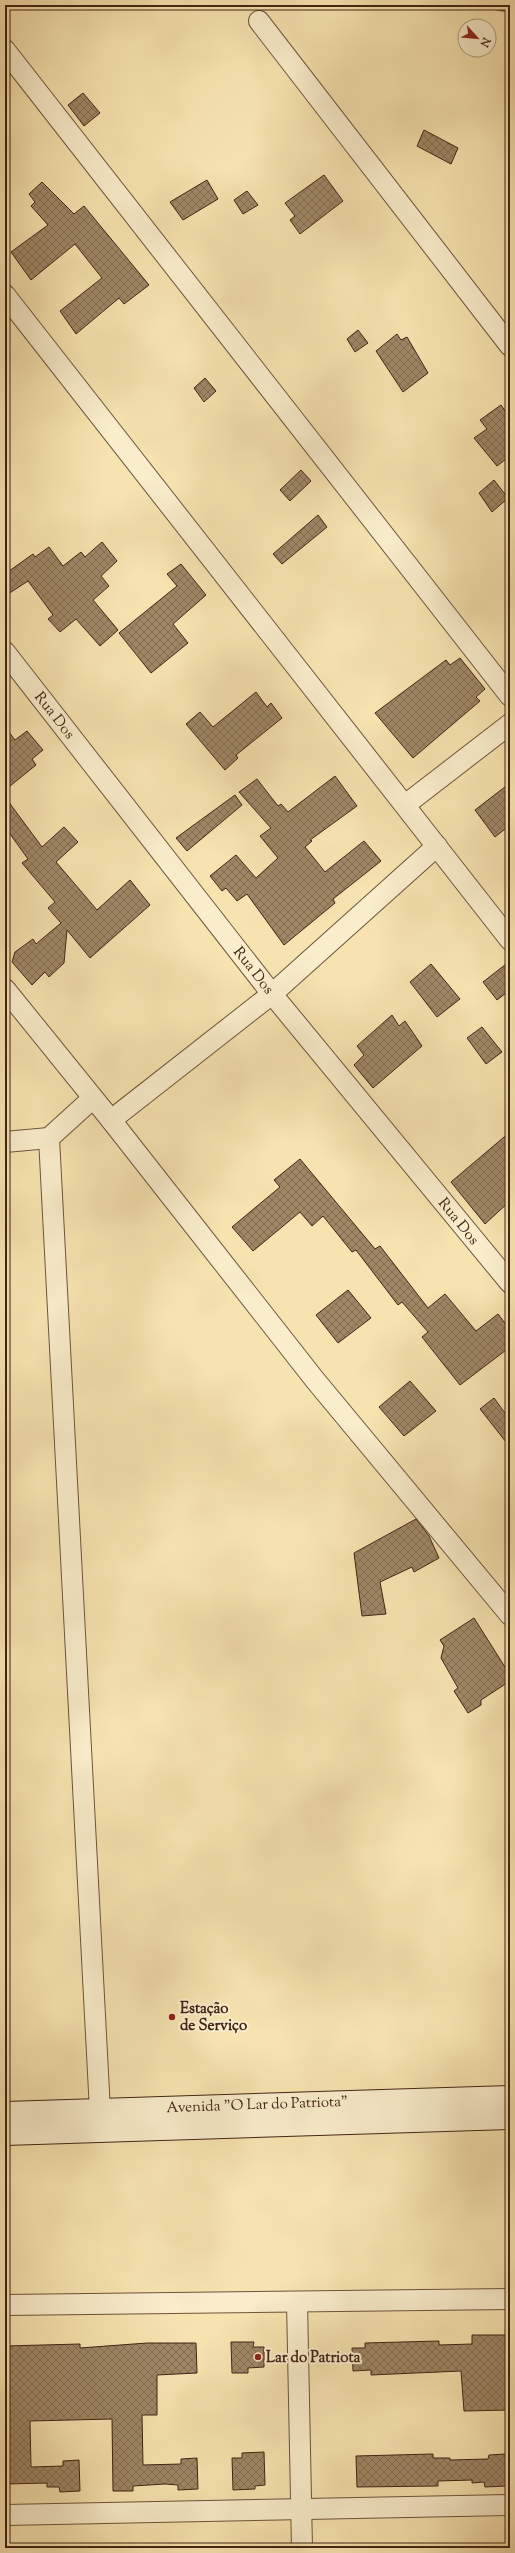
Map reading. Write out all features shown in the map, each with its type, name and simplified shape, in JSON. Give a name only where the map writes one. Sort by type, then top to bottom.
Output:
[{"type":"main road","name":"Avenida \"O Lar do Patriota\"","points":[[5,2113],[510,2097]]},
{"type":"main road","name":"Avenida \"O Lar do Patriota\"","points":[[5,2134],[510,2118]]},
{"type":"street","points":[[259,21],[510,346]]},
{"type":"street","points":[[5,50],[510,696]]},
{"type":"street","points":[[5,295],[510,940]]},
{"type":"street","name":"Rua Dos","points":[[5,652],[272,994],[510,1283]]},
{"type":"street","points":[[405,804],[510,724]]},
{"type":"street","points":[[111,1120],[272,994],[437,846]]},
{"type":"street","points":[[5,989],[92,1099],[111,1120],[315,1380],[508,1610]]},
{"type":"street","points":[[5,1142],[49,1138],[92,1099]]},
{"type":"street","points":[[49,1138],[100,2111]]},
{"type":"street","points":[[5,2305],[510,2299]]},
{"type":"street","points":[[297,2302],[300,2509],[302,2548]]},
{"type":"street","points":[[5,2515],[510,2505]]},
{"type":"building","points":[[83,93],[100,113],[84,126],[68,105]]},
{"type":"building","points":[[424,130],[458,148],[451,164],[417,146]]},
{"type":"building","points":[[324,175],[343,201],[300,234],[290,220],[295,216],[285,203]]},
{"type":"building","points":[[207,180],[218,199],[183,220],[170,202]]},
{"type":"building","points":[[42,182],[74,214],[84,206],[149,285],[124,304],[119,298],[76,334],[60,311],[102,278],[75,244],[31,280],[11,252],[48,225],[31,206],[35,202],[29,194]]},
{"type":"building","points":[[247,191],[258,205],[243,214],[234,200]]},
{"type":"building","points":[[358,330],[368,343],[355,352],[347,339]]},
{"type":"building","points":[[397,334],[401,340],[407,337],[428,373],[403,392],[376,351]]},
{"type":"building","points":[[205,378],[216,391],[204,402],[194,388]]},
{"type":"building","points":[[501,405],[510,418],[510,456],[497,466],[474,438],[487,429],[480,420]]},
{"type":"building","points":[[301,470],[311,481],[290,501],[280,490]]},
{"type":"building","points":[[494,480],[508,498],[492,512],[479,493]]},
{"type":"building","points":[[318,515],[327,527],[282,564],[273,554]]},
{"type":"building","points":[[102,542],[117,561],[101,576],[109,586],[93,600],[118,630],[100,646],[76,619],[60,632],[48,619],[53,615],[28,581],[5,596],[5,574],[33,554],[35,557],[49,547],[63,566],[81,552],[85,557]]},
{"type":"building","points":[[181,564],[206,595],[173,624],[188,643],[151,673],[119,633],[177,586],[167,574]]},
{"type":"building","points":[[460,658],[485,689],[476,697],[480,701],[413,758],[375,713],[446,660],[450,665]]},
{"type":"building","points":[[256,692],[267,707],[271,703],[282,718],[236,755],[238,758],[225,770],[186,724],[200,712],[213,727]]},
{"type":"building","points":[[5,727],[15,740],[27,731],[43,750],[32,759],[36,765],[5,790]]},
{"type":"building","points":[[335,776],[357,806],[310,840],[312,841],[305,847],[325,872],[364,841],[381,861],[333,899],[335,903],[284,945],[247,894],[237,901],[226,888],[222,891],[210,876],[236,855],[256,878],[278,858],[260,836],[271,828],[239,792],[257,779],[278,806],[281,804],[288,812]]},
{"type":"building","points":[[510,783],[510,825],[495,837],[475,810]]},
{"type":"building","points":[[235,795],[242,805],[187,851],[176,838]]},
{"type":"building","points":[[5,797],[42,847],[64,827],[78,842],[56,862],[97,910],[130,880],[150,905],[90,958],[67,930],[64,963],[49,977],[45,972],[32,985],[12,962],[15,952],[33,939],[36,944],[61,923],[48,908],[55,902],[22,863],[28,859],[5,827]]},
{"type":"building","points":[[510,961],[510,990],[497,1000],[483,982]]},
{"type":"building","points":[[431,964],[460,999],[437,1017],[410,982]]},
{"type":"building","points":[[392,1015],[399,1026],[405,1021],[422,1046],[373,1088],[354,1065],[364,1055],[357,1046]]},
{"type":"building","points":[[482,1027],[502,1052],[486,1064],[467,1038]]},
{"type":"building","points":[[510,1132],[510,1201],[485,1224],[451,1182]]},
{"type":"building","points":[[300,1159],[375,1249],[380,1246],[428,1308],[445,1294],[476,1331],[498,1314],[510,1330],[510,1347],[460,1385],[422,1337],[428,1332],[402,1302],[398,1305],[356,1250],[352,1252],[323,1216],[312,1226],[300,1212],[253,1251],[232,1227],[280,1187],[274,1180]]},
{"type":"building","points":[[348,1290],[371,1318],[338,1343],[316,1315]]},
{"type":"building","points":[[410,1381],[436,1411],[404,1436],[379,1407]]},
{"type":"building","points":[[494,1398],[510,1420],[510,1447],[480,1409]]},
{"type":"building","points":[[416,1519],[429,1536],[439,1558],[414,1572],[412,1567],[380,1582],[386,1614],[362,1616],[354,1553]]},
{"type":"building","points":[[474,1618],[510,1675],[510,1681],[481,1700],[481,1705],[468,1713],[454,1691],[458,1688],[441,1658],[444,1646],[440,1640]]},
{"type":"building","points":[[472,2335],[510,2335],[510,2410],[464,2411],[461,2371],[371,2375],[371,2370],[353,2371],[352,2348],[365,2348],[365,2343],[439,2341],[439,2345],[472,2344]]},
{"type":"building","points":[[231,2342],[254,2342],[253,2347],[264,2347],[264,2367],[248,2368],[248,2373],[232,2373]]},
{"type":"building","points":[[147,2343],[196,2343],[197,2373],[157,2375],[157,2415],[142,2415],[143,2465],[181,2464],[181,2459],[197,2458],[198,2489],[178,2490],[178,2485],[165,2484],[133,2486],[133,2491],[113,2491],[112,2419],[30,2421],[31,2467],[63,2466],[63,2461],[79,2460],[80,2491],[60,2492],[59,2487],[47,2487],[47,2483],[5,2484],[5,2346],[80,2344],[80,2348]]},
{"type":"building","points":[[264,2452],[265,2485],[255,2486],[255,2489],[233,2490],[232,2458],[242,2458],[242,2453]]},
{"type":"building","points":[[433,2454],[433,2458],[450,2458],[450,2460],[488,2459],[489,2455],[506,2454],[507,2486],[485,2487],[484,2482],[472,2483],[472,2480],[438,2481],[438,2486],[357,2487],[356,2456]]},
{"type":"waterway","points":[[484,5],[510,10]]},
{"type":"place","name":"Estação de Serviço","points":[[172,2017]]},
{"type":"place","name":"Lar do Patriota","points":[[258,2357]]}]
